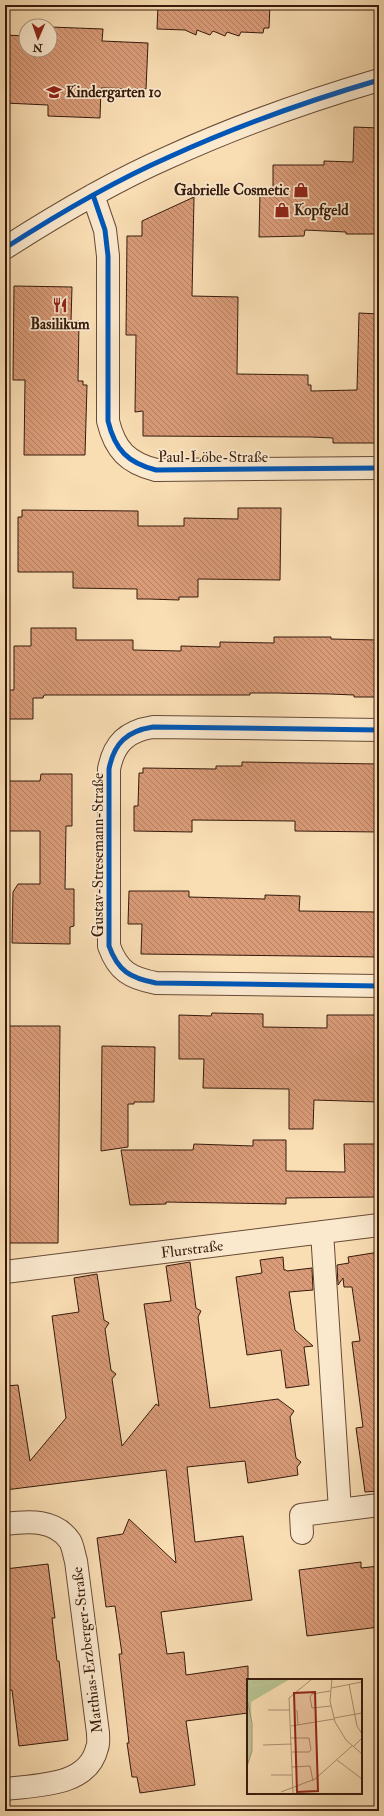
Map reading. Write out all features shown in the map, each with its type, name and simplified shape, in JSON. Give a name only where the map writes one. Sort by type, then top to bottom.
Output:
[{"type":"street","points":[[5,248],[51,218],[92,195],[168,157],[281,111],[379,80]]},
{"type":"street","name":"Paul-Löbe-Straße","points":[[92,195],[105,230],[108,256],[108,421],[111,434],[117,446],[128,459],[141,466],[156,470],[379,468]]},
{"type":"street","name":"Gustav-Stresemann-Straße","points":[[379,730],[153,727],[139,729],[123,739],[116,748],[111,758],[109,769],[109,946],[119,966],[128,974],[140,980],[156,983],[379,986]]},
{"type":"street","name":"Flurstraße","points":[[5,1272],[379,1225]]},
{"type":"street","points":[[322,1232],[340,1510]]},
{"type":"street","points":[[302,1534],[300,1515],[379,1505]]},
{"type":"street","name":"Matthias-Erzberger-Straße","points":[[5,1524],[23,1521],[43,1523],[59,1529],[71,1542],[76,1561],[98,1733],[97,1748],[90,1763],[80,1774],[62,1782],[5,1789]]},
{"type":"building","points":[[158,5],[270,5],[269,28],[264,28],[263,33],[241,32],[239,36],[227,32],[225,36],[213,31],[210,35],[197,30],[196,35],[185,30],[157,29]]},
{"type":"building","name":"Kindergarten 10","points":[[58,27],[103,29],[102,41],[148,43],[146,89],[101,88],[100,118],[48,116],[48,105],[5,103],[5,35],[18,36],[18,58],[58,58]]},
{"type":"building","points":[[354,127],[379,128],[379,234],[346,234],[346,232],[305,230],[304,236],[259,237],[260,192],[273,192],[273,165],[324,165],[324,161],[353,162]]},
{"type":"building","points":[[194,197],[192,296],[238,297],[237,374],[308,375],[308,385],[311,385],[311,391],[357,390],[359,313],[379,314],[379,443],[333,443],[333,438],[311,437],[143,436],[143,411],[135,412],[136,335],[126,335],[127,236],[142,236],[142,221]]},
{"type":"building","points":[[14,286],[72,287],[71,321],[79,321],[78,381],[83,381],[83,385],[87,385],[85,455],[24,455],[25,380],[13,380]]},
{"type":"building","points":[[238,508],[281,508],[280,580],[198,579],[198,597],[179,597],[179,600],[137,599],[137,589],[73,588],[73,572],[18,572],[18,517],[22,517],[22,510],[138,511],[138,526],[184,526],[184,518],[238,519]]},
{"type":"building","points":[[31,628],[76,628],[76,640],[133,640],[133,650],[181,651],[181,646],[220,647],[220,642],[274,643],[274,637],[331,637],[331,639],[379,640],[379,697],[277,693],[250,693],[250,695],[44,695],[43,698],[33,698],[33,719],[5,719],[5,690],[14,690],[14,646],[31,646]]},
{"type":"building","points":[[242,762],[379,764],[379,832],[295,831],[295,821],[192,820],[192,832],[134,831],[134,806],[138,806],[139,773],[143,773],[143,768],[216,769],[216,766],[242,766]]},
{"type":"building","points":[[41,774],[72,774],[72,826],[66,826],[65,889],[74,889],[74,926],[70,927],[70,944],[12,943],[13,892],[18,884],[40,884],[40,831],[8,831],[8,781],[40,781]]},
{"type":"building","points":[[129,891],[189,891],[189,897],[265,899],[265,895],[300,896],[299,911],[379,912],[379,957],[141,954],[142,924],[128,924]]},
{"type":"building","points":[[212,1013],[263,1014],[263,1027],[327,1028],[327,1015],[375,1015],[375,1036],[379,1036],[379,1102],[314,1100],[313,1129],[289,1129],[289,1089],[203,1088],[204,1059],[179,1059],[179,1015],[211,1016]]},
{"type":"building","points":[[5,1026],[60,1026],[58,1243],[5,1243]]},
{"type":"building","points":[[102,1046],[155,1047],[154,1102],[134,1102],[134,1104],[128,1104],[128,1147],[101,1151]]},
{"type":"building","points":[[253,1140],[286,1140],[286,1171],[345,1172],[344,1144],[379,1144],[379,1197],[286,1198],[286,1204],[166,1202],[166,1204],[130,1205],[121,1150],[193,1150],[194,1144],[253,1146]]},
{"type":"building","points":[[379,1252],[379,1491],[365,1492],[356,1428],[363,1427],[352,1342],[360,1341],[352,1287],[344,1287],[343,1278],[338,1285],[337,1265],[349,1263],[348,1257]]},
{"type":"building","points":[[283,1257],[284,1270],[287,1271],[312,1268],[313,1290],[289,1292],[295,1330],[313,1346],[304,1347],[309,1385],[286,1388],[281,1350],[247,1355],[236,1277],[262,1273],[260,1260]]},
{"type":"building","points":[[190,1262],[196,1308],[201,1311],[198,1317],[210,1408],[278,1399],[294,1411],[290,1417],[296,1458],[301,1462],[297,1467],[298,1475],[248,1483],[245,1461],[187,1467],[195,1542],[243,1536],[252,1600],[161,1612],[167,1654],[184,1652],[186,1675],[248,1666],[247,1713],[186,1721],[195,1785],[140,1793],[137,1777],[132,1777],[127,1743],[129,1743],[119,1654],[122,1654],[115,1606],[106,1607],[97,1538],[123,1534],[129,1519],[176,1563],[166,1470],[5,1490],[5,1386],[18,1385],[30,1461],[66,1418],[52,1316],[79,1312],[74,1278],[97,1274],[104,1320],[109,1323],[105,1329],[111,1370],[116,1374],[112,1379],[122,1446],[156,1404],[159,1406],[144,1304],[171,1301],[166,1266]]},
{"type":"building","points":[[361,1562],[361,1568],[379,1566],[379,1627],[307,1636],[299,1570]]},
{"type":"building","points":[[48,1564],[55,1618],[52,1618],[57,1661],[59,1661],[68,1740],[19,1746],[12,1690],[5,1691],[5,1569]]},
{"type":"cycle path","points":[[5,248],[86,199],[169,157],[272,115],[379,80]]},
{"type":"cycle path","points":[[93,195],[105,230],[108,256],[108,421],[115,440],[124,454],[130,459],[156,470],[379,468]]},
{"type":"cycle path","points":[[379,730],[153,727],[129,735],[123,740],[114,752],[109,769],[109,946],[116,962],[126,972],[139,979],[156,983],[379,986]]},
{"type":"place","name":"Kindergarten 10","points":[[54,92]]},
{"type":"place","name":"Gabrielle Cosmetic","points":[[301,190]]},
{"type":"place","name":"Kopfgeld","points":[[282,210]]},
{"type":"place","name":"Basilikum","points":[[60,305]]}]
